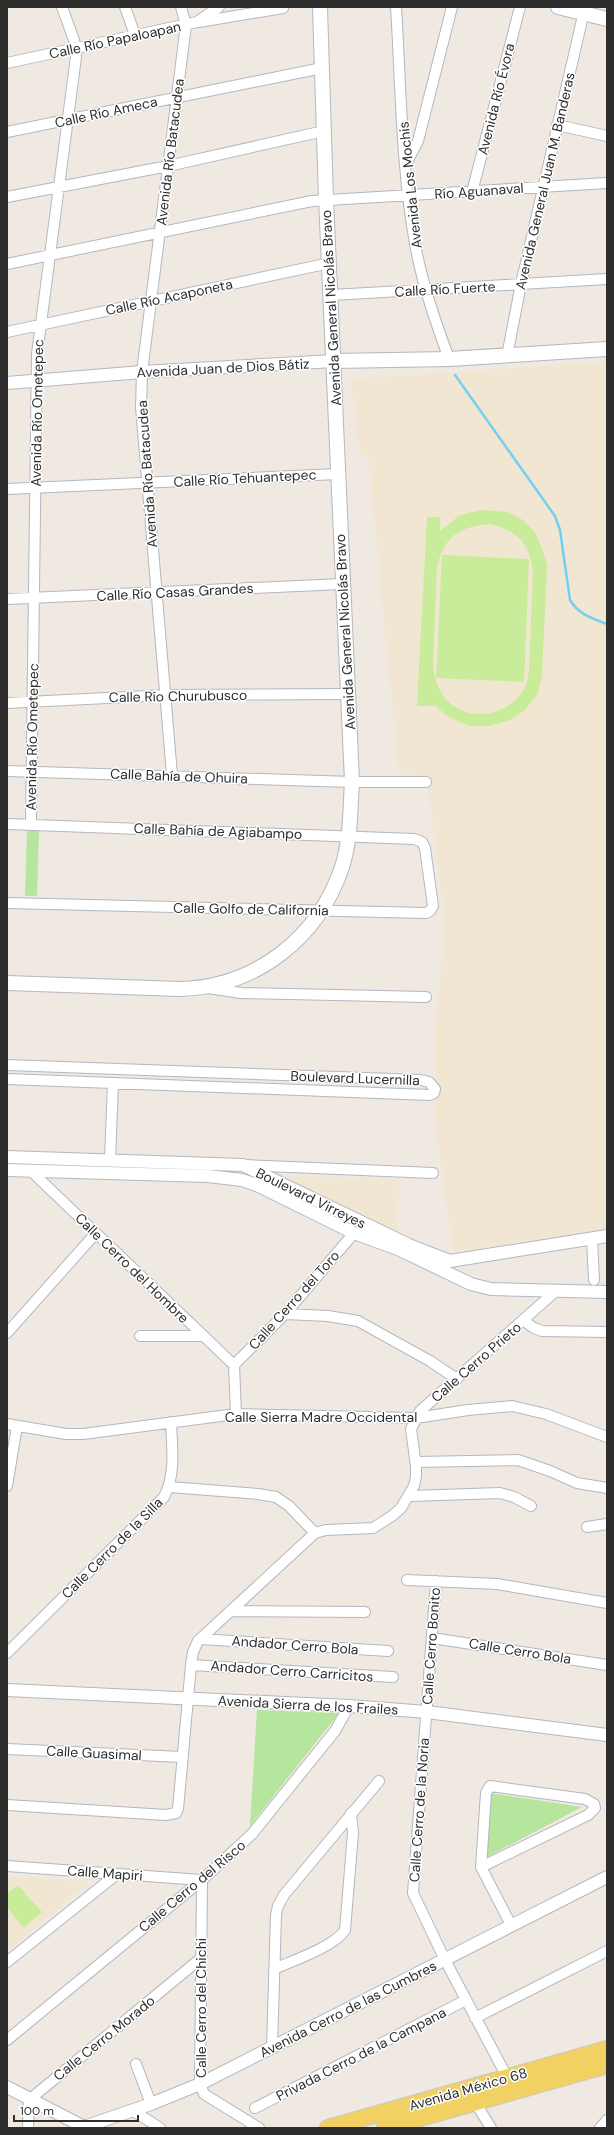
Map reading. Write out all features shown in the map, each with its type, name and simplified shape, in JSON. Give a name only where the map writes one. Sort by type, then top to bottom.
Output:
[{"type":"main road","name":"Avenida General Nicolás Bravo","points":[[7,983],[180,989],[208,988],[238,980],[265,966],[292,945],[320,911],[342,867],[349,836],[352,782],[342,584],[332,295],[326,199],[320,7]]},
{"type":"main road","points":[[558,7],[585,10],[607,19]]},
{"type":"main road","name":"Avenida Juan de Dios Bátiz","points":[[334,361],[449,359],[607,349]]},
{"type":"main road","name":"Avenida México 68","points":[[328,2128],[607,2049]]},
{"type":"main road","name":"Avenida México 68","points":[[385,2128],[607,2065]]},
{"type":"street","name":"Avenida Río Ometepec","points":[[31,824],[36,381],[39,325],[76,57],[76,48],[62,7]]},
{"type":"street","points":[[125,7],[135,35]]},
{"type":"street","name":"Avenida Río Batacudea","points":[[172,775],[141,407],[142,372],[186,25],[181,7]]},
{"type":"street","name":"Calle Río Papaloapan","points":[[7,63],[186,25],[197,22],[218,7]]},
{"type":"street","name":"Avenida Los Mochis","points":[[396,7],[405,166],[416,250],[426,290],[449,359]]},
{"type":"street","points":[[405,166],[418,141],[452,7]]},
{"type":"street","name":"Avenida Río Évora","points":[[472,192],[520,7]]},
{"type":"street","points":[[197,22],[283,8]]},
{"type":"street","name":"Avenida General Juan M. Banderas","points":[[507,356],[521,284],[585,10]]},
{"type":"street","name":"Calle Río Ameca","points":[[7,132],[322,68]]},
{"type":"street","points":[[557,125],[607,136]]},
{"type":"street","points":[[7,197],[168,166],[324,131]]},
{"type":"street","name":"Río Aguanaval","points":[[7,264],[326,199],[408,196],[607,184]]},
{"type":"street","name":"Calle Río Acaponeta","points":[[7,332],[330,263]]},
{"type":"street","name":"Calle Río Fuerte","points":[[332,295],[607,279]]},
{"type":"street","name":"Avenida Juan de Dios Bátiz","points":[[7,383],[142,372],[334,361]]},
{"type":"street","name":"Calle Río Tehuantepec","points":[[7,489],[338,474]]},
{"type":"street","name":"Calle Río Casas Grandes","points":[[7,600],[342,584]]},
{"type":"street","name":"Calle Río Churubusco","points":[[7,703],[166,695],[348,694]]},
{"type":"street","name":"Calle Bahía de Ohuira","points":[[7,771],[172,775],[352,782],[426,782]]},
{"type":"street","name":"Calle Bahía de Agiabampo","points":[[7,824],[414,839],[422,842],[425,848]]},
{"type":"street","name":"Calle Golfo de California","points":[[7,903],[426,913],[430,911],[433,903],[425,848]]},
{"type":"street","points":[[208,988],[240,993],[426,997]]},
{"type":"street","name":"Boulevard Lucernilla","points":[[7,1065],[421,1080],[429,1082],[435,1089],[434,1093],[429,1095],[7,1079]]},
{"type":"street","points":[[110,1160],[113,1083]]},
{"type":"street","name":"Boulevard Virreyes","points":[[7,1157],[243,1164],[279,1189],[450,1261],[607,1236]]},
{"type":"street","points":[[243,1164],[433,1173]]},
{"type":"street","name":"Boulevard Virreyes","points":[[7,1170],[208,1176],[242,1180],[259,1186],[279,1189]]},
{"type":"street","name":"Calle Cerro del Hombre","points":[[31,1171],[234,1365]]},
{"type":"street","points":[[279,1189],[354,1233],[398,1249],[478,1286],[504,1290],[607,1292]]},
{"type":"street","points":[[7,1333],[96,1233]]},
{"type":"street","name":"Calle Cerro del Toro","points":[[234,1365],[285,1314],[354,1233]]},
{"type":"street","points":[[592,1239],[594,1280]]},
{"type":"street","name":"Calle Cerro Prieto","points":[[416,1418],[424,1408],[524,1321],[557,1290]]},
{"type":"street","points":[[285,1314],[328,1316],[358,1321],[430,1361],[456,1379]]},
{"type":"street","points":[[524,1321],[534,1328],[542,1331],[607,1332]]},
{"type":"street","points":[[140,1336],[204,1336]]},
{"type":"street","points":[[234,1365],[236,1414]]},
{"type":"street","name":"Calle Sierra Madre Occidental","points":[[10,1424],[66,1434],[83,1434],[236,1414],[416,1418],[481,1409],[520,1407],[546,1414],[607,1437]]},
{"type":"street","points":[[7,1805],[166,1815],[176,1813],[178,1809],[186,1698],[193,1652],[201,1639],[313,1534],[326,1530],[373,1528],[392,1516],[401,1508],[410,1496],[416,1477],[416,1462],[411,1429],[416,1418]]},
{"type":"street","name":"Calle Cerro de la Silla","points":[[7,1653],[164,1497],[169,1487],[173,1471],[171,1422]]},
{"type":"street","points":[[7,1486],[10,1424]]},
{"type":"street","points":[[416,1462],[504,1459],[518,1460],[542,1468],[577,1483],[607,1488]]},
{"type":"street","points":[[169,1487],[258,1494],[276,1497],[289,1506],[313,1534]]},
{"type":"street","points":[[410,1496],[500,1493],[514,1497],[531,1506]]},
{"type":"street","points":[[587,1527],[607,1524]]},
{"type":"street","points":[[407,1580],[497,1584],[607,1603]]},
{"type":"street","name":"Calle Cerro Bonito","points":[[426,1712],[436,1581]]},
{"type":"street","points":[[230,1612],[365,1612]]},
{"type":"street","name":"Calle Cerro Bola","points":[[432,1638],[607,1665]]},
{"type":"street","name":"Andador Cerro Bola","points":[[201,1639],[388,1651]]},
{"type":"street","name":"Andador Cerro Carricitos","points":[[191,1665],[393,1677]]},
{"type":"street","name":"Avenida Sierra de los Frailes","points":[[7,1690],[349,1706],[426,1712],[607,1735]]},
{"type":"street","name":"Calle Cerro del Risco","points":[[7,2040],[202,1880],[252,1834],[338,1727],[349,1706]]},
{"type":"street","name":"Calle Cerro de la Noria","points":[[426,1712],[413,1890],[417,1904],[445,1960],[507,2077]]},
{"type":"street","name":"Calle Guasimal","points":[[7,1749],[182,1757]]},
{"type":"street","points":[[272,2047],[274,1969],[278,1906],[284,1895],[379,1780]]},
{"type":"street","points":[[481,1867],[588,1814],[594,1810],[594,1804],[585,1799],[489,1787],[486,1793],[481,1867],[511,1925]]},
{"type":"street","points":[[274,1969],[321,1947],[342,1935],[345,1930],[353,1833],[351,1813]]},
{"type":"street","name":"Calle Mapiri","points":[[7,1866],[202,1880]]},
{"type":"street","points":[[7,1962],[117,1874]]},
{"type":"street","name":"Avenida Cerro de las Cumbres","points":[[84,2127],[151,2104],[200,2084],[607,1877]]},
{"type":"street","name":"Calle Cerro del Chichi","points":[[202,1880],[200,1960],[200,2084],[204,2094],[259,2128]]},
{"type":"street","points":[[475,2018],[607,1951]]},
{"type":"street","name":"Calle Cerro Morado","points":[[29,2100],[200,1960]]},
{"type":"street","name":"Privada Cerro de la Campana","points":[[255,2108],[466,2000]]},
{"type":"street","points":[[136,2064],[151,2104]]},
{"type":"street","points":[[7,2087],[29,2100],[84,2127]]},
{"type":"street","points":[[28,2128],[29,2100]]},
{"type":"street","points":[[476,2102],[491,2128]]},
{"type":"street","points":[[132,2110],[160,2128]]},
{"type":"street","points":[[600,2128],[607,2120]]},
{"type":"shaded area","points":[[607,362],[607,1229],[453,1252],[436,1128],[436,1024],[445,925],[427,778],[399,774],[368,455],[360,455],[351,379]]},
{"type":"shaded area","points":[[278,1176],[399,1179],[397,1233]]},
{"type":"shaded area","points":[[7,1876],[89,1882],[7,1951]]},
{"type":"green space","points":[[481,510],[508,512],[523,520],[535,532],[547,565],[542,675],[538,693],[525,710],[508,721],[488,726],[469,726],[449,717],[435,706],[417,706],[427,517],[440,517],[440,531],[460,515]],"holes":[[[489,524],[514,534],[525,545],[533,571],[528,680],[519,696],[510,705],[499,711],[486,714],[474,713],[462,710],[451,704],[442,694],[437,685],[433,668],[437,567],[444,548],[454,535],[478,525]]]},
{"type":"green space","points":[[442,555],[529,559],[524,682],[436,678]]},
{"type":"green space","points":[[27,831],[39,831],[37,896],[25,896]]},
{"type":"green space","points":[[257,1710],[339,1713],[250,1826]]},
{"type":"green space","points":[[489,1793],[582,1807],[485,1858]]},
{"type":"green space","points":[[18,1885],[42,1912],[24,1928],[7,1908],[7,1894]]},
{"type":"waterway","points":[[455,375],[555,516],[560,530],[570,600],[582,613],[607,624]]}]
